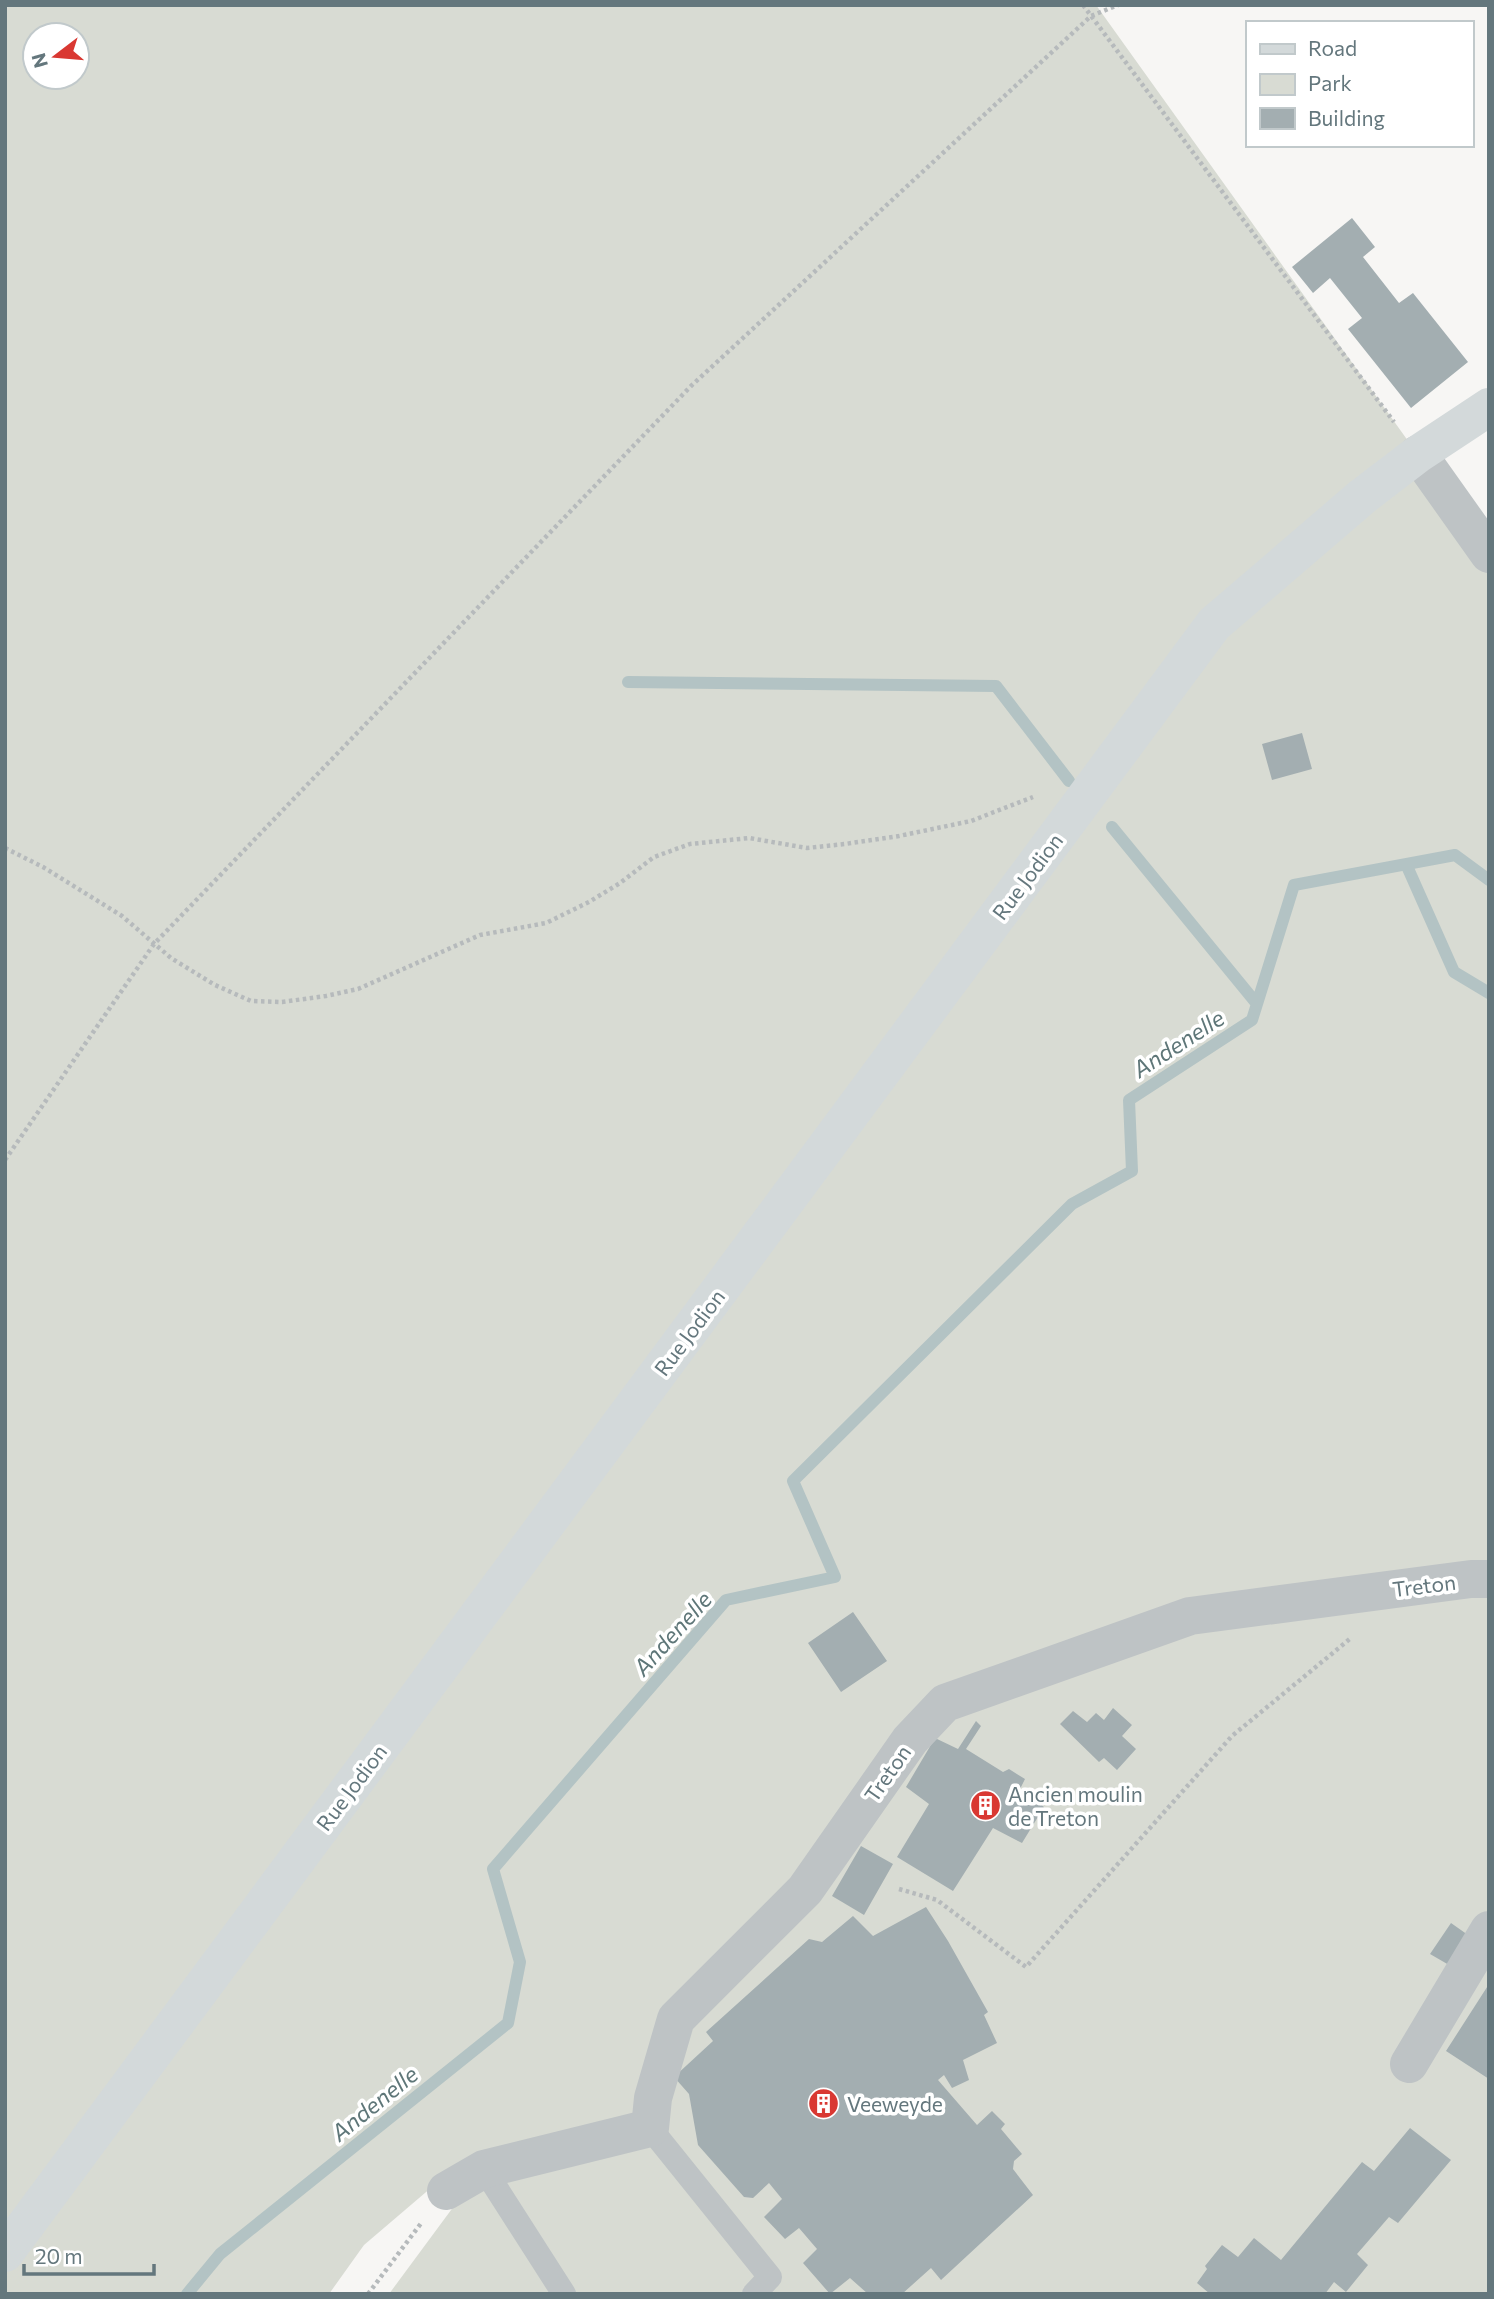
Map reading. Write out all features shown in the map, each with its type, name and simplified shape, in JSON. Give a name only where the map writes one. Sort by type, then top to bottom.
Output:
[{"type":"street","name":"Rue Jodion","points":[[5,2253],[1214,624],[1363,496],[1418,454],[1489,407]]},
{"type":"street","points":[[1418,454],[1489,554]]},
{"type":"street","name":"Treton","points":[[650,2129],[653,2098],[676,2019],[805,1890],[910,1740],[945,1703],[1190,1616],[1471,1579],[1489,1579]]},
{"type":"street","points":[[1409,2064],[1489,1930]]},
{"type":"street","points":[[446,2190],[484,2169],[650,2129]]},
{"type":"lane","points":[[650,2129],[770,2277],[754,2294]]},
{"type":"lane","points":[[484,2169],[564,2294]]},
{"type":"path","points":[[1083,5],[1418,454]]},
{"type":"path","points":[[5,1160],[154,944],[691,386],[1091,16],[1118,5]]},
{"type":"path","points":[[5,848],[73,884],[122,916],[171,958],[215,985],[251,1001],[282,1002],[358,989],[480,935],[546,923],[589,902],[654,857],[690,844],[749,838],[807,848],[845,845],[971,821],[1041,795],[1079,807]]},
{"type":"path","points":[[899,1889],[937,1899],[1026,1967],[1232,1736],[1354,1636]]},
{"type":"path","points":[[368,2294],[446,2190]]},
{"type":"green space","points":[[5,5],[1096,5],[1489,554],[1489,2294],[389,2294],[454,2206],[439,2181],[364,2245],[329,2294],[5,2294]]},
{"type":"building","points":[[1352,218],[1375,247],[1363,257],[1399,303],[1413,293],[1468,362],[1411,408],[1348,329],[1362,318],[1330,278],[1313,293],[1292,267]]},
{"type":"building","points":[[1302,733],[1312,769],[1272,780],[1262,744]]},
{"type":"building","points":[[853,1612],[887,1661],[841,1692],[808,1643]]},
{"type":"building","points":[[1113,1708],[1132,1725],[1122,1736],[1136,1749],[1117,1770],[1104,1758],[1099,1762],[1060,1724],[1073,1711],[1087,1722],[1096,1713],[1104,1720]]},
{"type":"building","name":"Ancien moulin de Treton","points":[[976,1721],[981,1726],[966,1749],[1003,1772],[1009,1769],[1025,1779],[1020,1789],[1044,1807],[1022,1843],[993,1828],[953,1891],[897,1857],[929,1804],[906,1787],[935,1738],[958,1749]]},
{"type":"building","points":[[861,1846],[893,1864],[864,1915],[832,1896]]},
{"type":"building","name":"Veeweyde","points":[[926,1907],[988,2012],[984,2015],[997,2043],[963,2060],[969,2080],[952,2088],[944,2075],[938,2080],[977,2125],[992,2111],[1005,2124],[1001,2129],[1022,2154],[1014,2161],[1013,2169],[1033,2195],[941,2280],[931,2268],[902,2294],[868,2294],[850,2278],[830,2294],[803,2263],[817,2249],[799,2228],[785,2239],[764,2217],[782,2199],[769,2183],[753,2198],[744,2197],[698,2145],[689,2094],[674,2077],[713,2041],[706,2032],[809,1939],[822,1942],[853,1916],[873,1936]]},
{"type":"building","points":[[1451,1923],[1468,1935],[1449,1965],[1430,1954]]},
{"type":"building","points":[[1489,1984],[1489,2079],[1446,2051]]},
{"type":"building","points":[[1410,2128],[1451,2160],[1398,2223],[1389,2217],[1357,2254],[1368,2265],[1346,2292],[1334,2282],[1325,2294],[1210,2294],[1197,2283],[1207,2269],[1205,2266],[1222,2245],[1238,2257],[1254,2238],[1281,2260],[1362,2162],[1374,2171]]},
{"type":"waterway","points":[[628,682],[996,686],[1069,781]]},
{"type":"waterway","points":[[1112,827],[1257,1004]]},
{"type":"waterway","name":"Andenelle","points":[[187,2294],[220,2254],[508,2023],[520,1962],[493,1869],[726,1600],[835,1577],[793,1481],[1072,1204],[1132,1171],[1129,1100],[1252,1020],[1294,885],[1455,855],[1489,880]]},
{"type":"waterway","points":[[1406,864],[1454,972],[1489,993]]},
{"type":"place","name":"Ancien moulin de Treton","points":[[985,1805]]},
{"type":"place","name":"Veeweyde","points":[[824,2103]]}]
